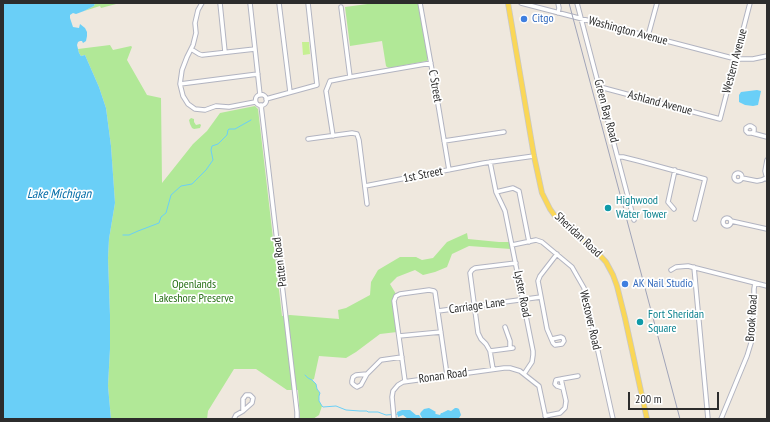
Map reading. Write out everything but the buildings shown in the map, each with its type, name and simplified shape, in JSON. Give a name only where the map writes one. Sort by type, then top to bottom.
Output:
[{"type":"main road","name":"Sheridan Road","points":[[508,3],[534,156],[542,193],[550,209],[559,219],[595,250],[606,262],[613,275],[617,286],[647,419]]},
{"type":"street","points":[[202,3],[198,10],[195,23],[196,33],[193,45],[186,57],[182,70],[180,84],[182,96],[195,110],[205,110],[216,106],[229,107],[256,102],[258,105],[261,105],[265,104],[266,99]]},
{"type":"street","points":[[220,3],[225,52]]},
{"type":"street","points":[[250,3],[260,95]]},
{"type":"street","points":[[279,3],[290,92]]},
{"type":"street","points":[[266,99],[317,85],[308,3]]},
{"type":"street","name":"C Street","points":[[420,3],[449,170]]},
{"type":"street","name":"Washington Avenue","points":[[521,3],[736,59],[753,60],[767,56]]},
{"type":"street","points":[[558,3],[558,13]]},
{"type":"street","name":"Green Bay Road","points":[[577,3],[634,220]]},
{"type":"street","points":[[648,36],[657,3]]},
{"type":"street","name":"Western Avenue","points":[[720,119],[750,3]]},
{"type":"street","points":[[341,7],[350,77]]},
{"type":"street","points":[[191,49],[199,54],[255,49]]},
{"type":"street","points":[[333,136],[326,91],[330,81],[430,63]]},
{"type":"street","points":[[180,84],[258,74]]},
{"type":"street","name":"Ashland Avenue","points":[[600,87],[720,119]]},
{"type":"street","points":[[260,95],[264,96],[266,99]]},
{"type":"street","points":[[256,102],[256,97],[260,95]]},
{"type":"street","name":"Patten Road","points":[[261,105],[298,414],[297,419]]},
{"type":"street","points":[[444,141],[504,132]]},
{"type":"street","points":[[752,133],[767,137]]},
{"type":"street","points":[[308,139],[357,134],[367,204]]},
{"type":"street","name":"1st Street","points":[[365,186],[490,162],[534,156]]},
{"type":"street","points":[[618,157],[622,156],[705,178],[695,219]]},
{"type":"street","points":[[742,178],[757,181],[767,179],[765,172],[767,160]]},
{"type":"street","name":"Lyster Road","points":[[490,162],[496,192],[505,211],[533,355],[532,362],[524,374]]},
{"type":"street","points":[[674,209],[668,202],[676,170]]},
{"type":"street","points":[[496,192],[513,188],[516,188],[519,191],[529,242]]},
{"type":"street","points":[[731,221],[767,228]]},
{"type":"street","name":"Westover Road","points":[[512,245],[536,240],[542,242],[572,267],[584,288],[612,419]]},
{"type":"street","points":[[552,339],[547,330],[538,284],[540,276],[557,254]]},
{"type":"street","points":[[493,369],[490,351],[480,336],[471,271],[475,268],[516,263]]},
{"type":"street","points":[[671,270],[676,266],[688,266],[767,286]]},
{"type":"street","points":[[694,267],[708,419]]},
{"type":"street","name":"Brook Road","points":[[721,419],[748,356],[754,325],[755,283]]},
{"type":"street","points":[[405,381],[395,304],[396,296],[400,294],[434,291],[447,375]]},
{"type":"street","name":"Carriage Lane","points":[[438,311],[541,297]]},
{"type":"street","points":[[490,351],[511,348],[505,327]]},
{"type":"street","points":[[399,336],[441,332]]},
{"type":"street","points":[[367,374],[381,360],[402,357]]},
{"type":"street","name":"Ronan Road","points":[[394,419],[392,397],[394,388],[405,381],[510,368],[524,374]]},
{"type":"street","points":[[524,374],[539,386],[546,417],[560,413],[565,408],[566,401],[561,379]]},
{"type":"street","points":[[563,388],[558,387],[555,384],[556,380],[578,376]]},
{"type":"street","points":[[234,419],[236,415],[243,411]]},
{"type":"green space","points":[[95,3],[120,3],[101,8],[100,6],[84,11],[94,6]]},
{"type":"green space","points":[[375,3],[419,3],[428,58],[427,61],[389,68],[386,66],[382,41],[350,46],[345,7]]},
{"type":"green space","points":[[302,42],[309,42],[310,54],[303,55]]},
{"type":"green space","name":"Openlands Lakeshore Preserve","points":[[110,45],[113,50],[132,47],[127,60],[147,95],[161,98],[162,183],[193,144],[207,131],[220,113],[255,106],[258,109],[282,316],[290,315],[339,319],[338,310],[346,308],[370,295],[371,282],[378,270],[400,257],[416,257],[422,260],[433,258],[447,242],[467,233],[468,239],[509,242],[511,249],[469,246],[452,254],[447,267],[423,275],[415,270],[397,277],[390,284],[396,294],[393,300],[397,332],[380,334],[346,358],[319,356],[314,379],[312,380],[316,384],[320,393],[319,401],[322,406],[319,415],[313,419],[300,419],[298,390],[287,390],[256,369],[234,369],[208,411],[207,419],[111,419],[108,386],[110,315],[108,258],[109,239],[115,203],[111,146],[106,108],[99,87],[85,55],[81,56],[78,49]]},
{"type":"green space","points":[[191,118],[194,119],[196,125],[201,125],[200,128],[192,128],[189,120]]},
{"type":"water","name":"Lake Michigan","points":[[3,3],[95,3],[94,6],[84,11],[76,14],[73,13],[70,15],[70,18],[73,27],[79,28],[80,24],[87,32],[86,41],[83,43],[80,41],[77,45],[81,56],[85,55],[99,87],[106,108],[111,146],[115,203],[109,239],[108,258],[110,349],[108,386],[111,419],[3,419]]},
{"type":"water","points":[[761,91],[758,105],[745,105],[739,102],[739,95],[741,92]]},
{"type":"water","points":[[429,408],[436,412],[436,414],[440,415],[448,410],[451,411],[457,408],[459,409],[461,415],[456,419],[422,418],[420,414],[421,412],[424,409]]},
{"type":"water","points":[[402,410],[410,410],[416,415],[419,415],[421,418],[408,419],[403,415],[398,417],[397,412]]},
{"type":"waterway","points":[[123,235],[129,235],[159,223],[161,217],[166,213],[171,195],[181,186],[192,184],[206,170],[213,160],[211,150],[212,146],[218,144],[227,135],[229,129],[235,129],[251,120]]},
{"type":"waterway","points":[[305,375],[316,384],[320,393],[319,401],[323,407],[336,406],[346,410],[378,412],[386,415],[399,414]]},
{"type":"railway","points":[[569,3],[680,419]]},
{"type":"place","name":"Citgo","points":[[524,19]]},
{"type":"place","name":"Highwood Water Tower","points":[[608,208]]},
{"type":"place","name":"AK Nail Studio","points":[[625,284]]},
{"type":"place","name":"Fort Sheridan Square","points":[[640,322]]}]
